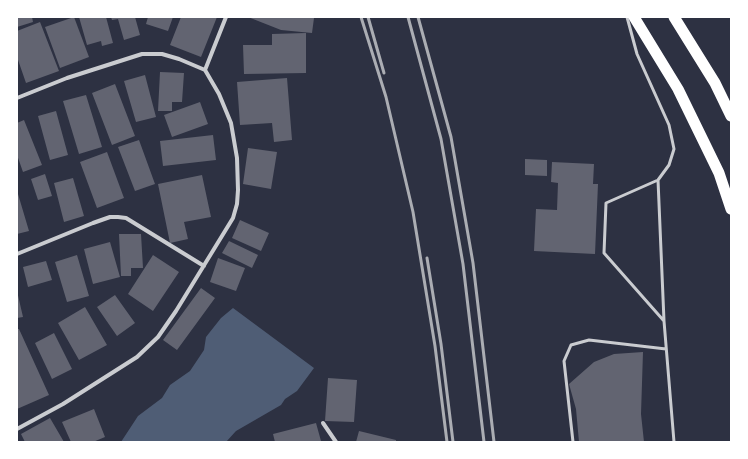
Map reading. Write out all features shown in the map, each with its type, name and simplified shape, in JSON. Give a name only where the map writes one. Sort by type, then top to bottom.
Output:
[{"type":"highway","points":[[634,17],[678,89],[719,173],[731,208]]},
{"type":"highway","points":[[674,17],[715,83],[731,116]]},
{"type":"street","points":[[205,70],[226,17]]},
{"type":"street","points":[[17,98],[67,78],[142,54],[162,54],[179,59],[205,70],[219,94],[231,123],[237,158],[238,190],[237,204],[233,218],[176,311],[158,337],[137,357],[63,404],[17,429]]},
{"type":"street","points":[[17,254],[93,223],[118,216],[126,218],[204,266]]},
{"type":"street","points":[[323,423],[336,442]]},
{"type":"lane","points":[[627,17],[637,54],[669,125],[674,149],[669,165],[658,180],[606,203],[604,253],[664,322]]},
{"type":"lane","points":[[658,180],[664,322],[674,442]]},
{"type":"lane","points":[[573,442],[564,361],[571,346],[589,340],[666,349]]},
{"type":"water","points":[[233,308],[314,368],[297,391],[285,399],[281,405],[236,431],[226,442],[121,442],[138,416],[162,398],[170,385],[190,371],[204,350],[206,337],[221,318]]},
{"type":"building","points":[[17,17],[32,17],[33,22],[17,27]]},
{"type":"building","points":[[74,17],[89,57],[60,68],[45,27]]},
{"type":"building","points":[[79,17],[106,17],[113,43],[102,46],[101,41],[87,45]]},
{"type":"building","points":[[111,17],[135,17],[140,35],[124,40],[118,19],[112,20]]},
{"type":"building","points":[[148,17],[173,17],[168,31],[146,24]]},
{"type":"building","points":[[181,17],[217,17],[201,57],[170,45]]},
{"type":"building","points":[[248,17],[314,18],[312,33],[281,30]]},
{"type":"building","points":[[40,22],[59,71],[26,83],[17,57],[17,31]]},
{"type":"building","points":[[306,33],[306,73],[244,74],[243,45],[272,45],[272,34]]},
{"type":"building","points":[[160,72],[184,73],[182,102],[172,102],[172,111],[158,111]]},
{"type":"building","points":[[145,75],[156,117],[136,122],[124,81]]},
{"type":"building","points":[[287,78],[292,140],[274,142],[272,123],[240,125],[237,82]]},
{"type":"building","points":[[115,84],[135,136],[112,145],[92,93]]},
{"type":"building","points":[[86,95],[102,147],[79,154],[63,101]]},
{"type":"building","points":[[200,102],[208,124],[172,137],[164,115]]},
{"type":"building","points":[[56,111],[68,155],[50,160],[38,116]]},
{"type":"building","points":[[24,120],[42,165],[23,172],[17,155],[17,123]]},
{"type":"building","points":[[213,135],[216,160],[163,166],[160,141]]},
{"type":"building","points":[[139,140],[155,184],[135,191],[118,147]]},
{"type":"building","points":[[248,148],[277,152],[271,189],[243,184]]},
{"type":"building","points":[[107,152],[124,198],[97,208],[80,162]]},
{"type":"building","points":[[525,159],[547,160],[547,176],[525,175]]},
{"type":"building","points":[[552,162],[594,164],[593,184],[598,184],[595,254],[534,251],[536,209],[557,210],[558,183],[551,182]]},
{"type":"building","points":[[45,174],[52,196],[38,200],[31,179]]},
{"type":"building","points":[[202,175],[211,217],[184,222],[188,239],[170,243],[158,184]]},
{"type":"building","points":[[73,178],[84,216],[64,222],[54,183]]},
{"type":"building","points":[[18,194],[29,231],[17,234],[17,195]]},
{"type":"building","points":[[240,220],[269,233],[261,251],[232,238]]},
{"type":"building","points":[[119,234],[141,234],[143,268],[131,268],[131,276],[121,276]]},
{"type":"building","points":[[229,241],[258,255],[252,268],[222,253]]},
{"type":"building","points":[[110,242],[120,277],[93,284],[84,249]]},
{"type":"building","points":[[77,255],[89,296],[67,302],[55,262]]},
{"type":"building","points":[[153,255],[179,272],[153,311],[128,294]]},
{"type":"building","points":[[218,258],[245,268],[236,291],[210,282]]},
{"type":"building","points":[[46,261],[52,280],[28,287],[23,267]]},
{"type":"building","points":[[201,288],[215,298],[177,350],[163,340]]},
{"type":"building","points":[[17,291],[23,317],[17,318]]},
{"type":"building","points":[[115,295],[135,323],[117,336],[97,307]]},
{"type":"building","points":[[85,307],[107,345],[79,360],[58,323]]},
{"type":"building","points":[[17,329],[19,329],[49,395],[17,409]]},
{"type":"building","points":[[54,333],[72,369],[52,379],[35,343]]},
{"type":"building","points":[[643,352],[641,414],[644,442],[579,442],[576,409],[569,384],[594,362],[614,354]]},
{"type":"building","points":[[328,378],[357,380],[354,422],[325,421]]},
{"type":"building","points":[[94,409],[105,437],[93,442],[71,442],[62,422]]},
{"type":"building","points":[[50,418],[64,442],[25,442],[21,434]]},
{"type":"building","points":[[316,423],[321,441],[275,442],[273,434]]},
{"type":"building","points":[[359,431],[396,440],[396,442],[356,442]]},
{"type":"railway","points":[[361,17],[386,97],[413,212],[435,346],[447,442]]},
{"type":"railway","points":[[368,17],[384,73]]},
{"type":"railway","points":[[408,17],[441,139],[463,264],[484,442]]},
{"type":"railway","points":[[418,17],[451,137],[473,263],[494,442]]},
{"type":"railway","points":[[427,258],[441,344],[453,442]]}]
